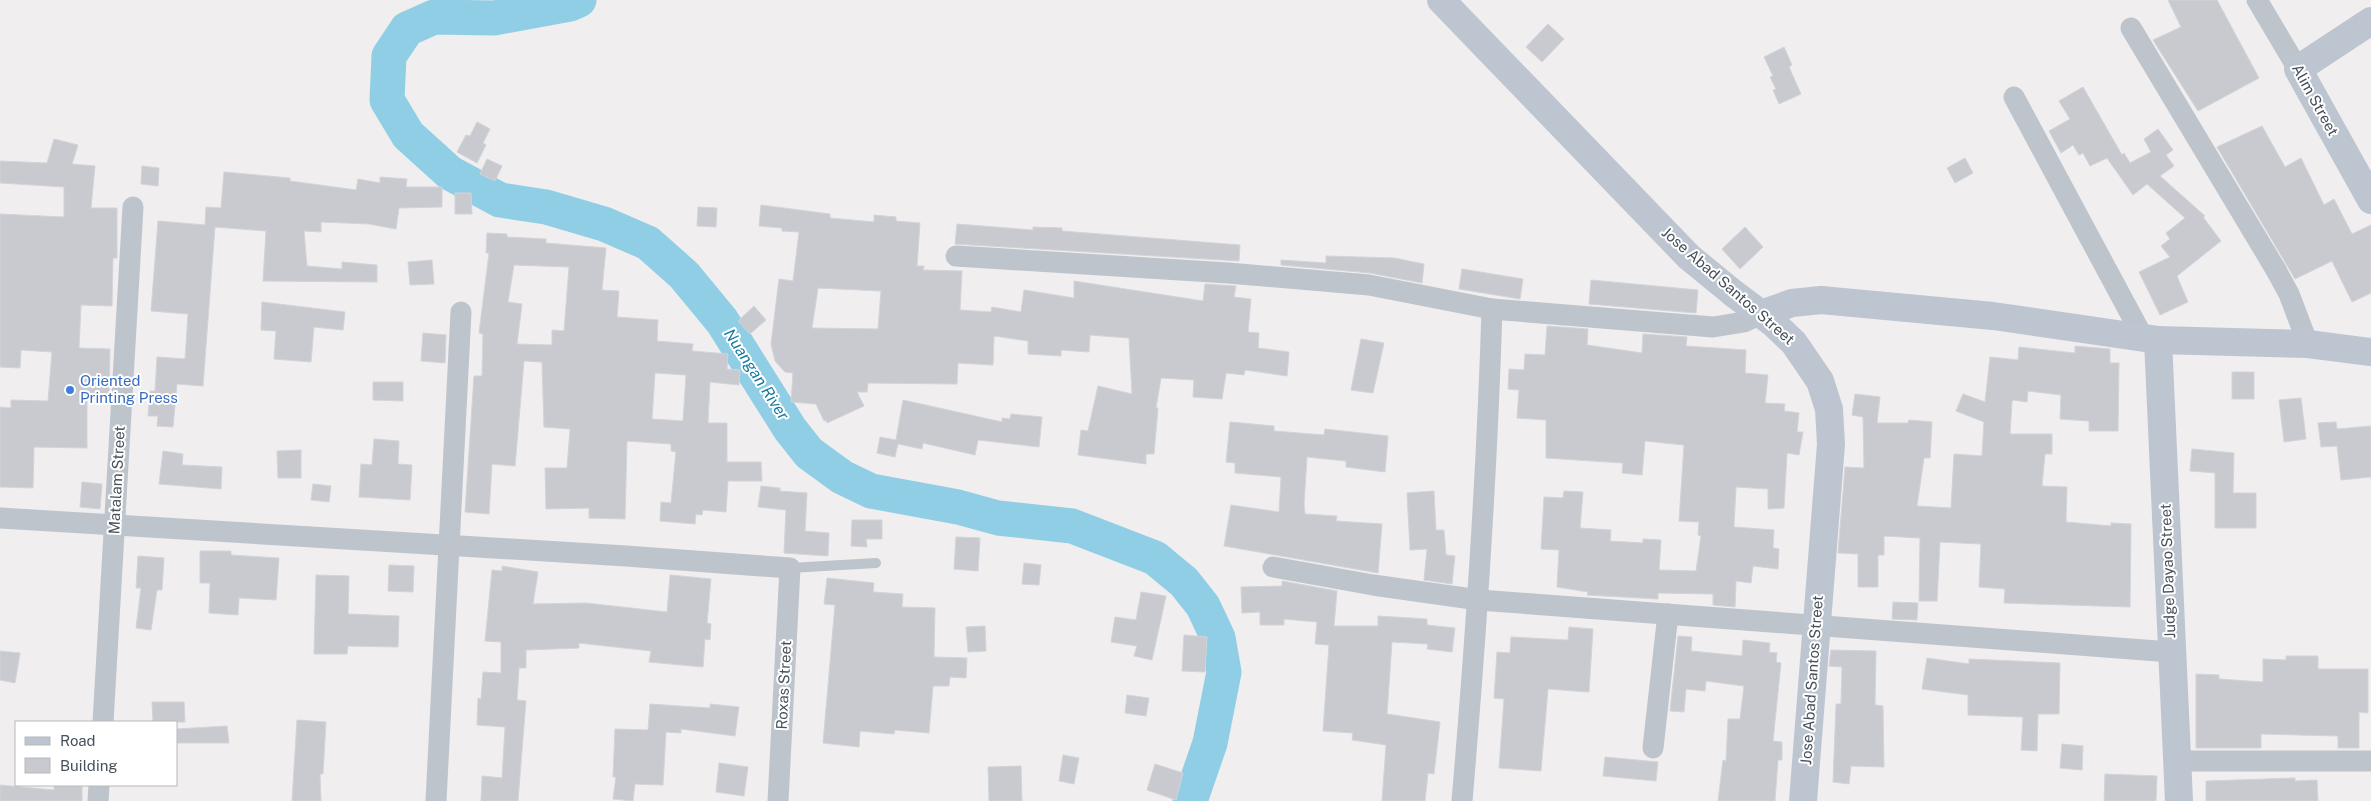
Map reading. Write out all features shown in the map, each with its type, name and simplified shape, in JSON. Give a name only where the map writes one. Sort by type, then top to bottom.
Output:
[{"type":"street","name":"Jose Abad Santos Street","points":[[1440,0],[1689,256],[1785,333],[1809,362],[1820,381],[1829,409],[1831,444],[1803,801]]},
{"type":"street","name":"Alim Street","points":[[2257,0],[2371,200]]},
{"type":"street","points":[[2298,69],[2371,21]]},
{"type":"street","points":[[2131,28],[2290,294],[2308,344]]},
{"type":"street","points":[[2014,97],[2151,339]]},
{"type":"street","name":"Matalam Street","points":[[103,721],[133,207]]},
{"type":"street","points":[[956,256],[1228,273],[1369,286],[1492,308],[1713,327],[1744,322],[1792,303],[1821,300],[1993,316],[2151,339],[2308,344],[2371,352]]},
{"type":"street","points":[[1462,801],[1479,600],[1487,468],[1492,308]]},
{"type":"street","points":[[436,801],[461,312]]},
{"type":"street","name":"Judge Dayao Street","points":[[2151,339],[2179,801]]},
{"type":"street","points":[[0,518],[790,568]]},
{"type":"street","points":[[1273,567],[1373,585],[1479,600],[2171,652]]},
{"type":"street","name":"Roxas Street","points":[[778,801],[790,568]]},
{"type":"street","points":[[1653,748],[1668,614]]},
{"type":"street","points":[[2177,761],[2371,761]]},
{"type":"street","points":[[98,801],[99,786]]},
{"type":"lane","points":[[790,568],[876,563]]},
{"type":"building","points":[[2168,0],[2217,0],[2259,78],[2198,111],[2153,40],[2181,27]]},
{"type":"building","points":[[1548,24],[1564,39],[1542,62],[1526,47]]},
{"type":"building","points":[[1784,47],[1792,65],[1789,67],[1801,94],[1779,104],[1773,90],[1776,89],[1770,77],[1773,76],[1764,57]]},
{"type":"building","points":[[2083,87],[2122,155],[2124,153],[2130,163],[2151,152],[2144,139],[2158,129],[2173,150],[2166,155],[2174,166],[2160,176],[2205,216],[2203,217],[2221,241],[2177,276],[2188,302],[2160,315],[2139,272],[2170,257],[2161,246],[2170,239],[2166,233],[2185,218],[2147,184],[2133,195],[2107,158],[2090,166],[2083,153],[2079,155],[2073,145],[2061,153],[2049,131],[2070,119],[2059,101]]},
{"type":"building","points":[[477,122],[490,129],[483,143],[486,145],[477,163],[457,152],[466,135],[470,136]]},
{"type":"building","points":[[2262,126],[2285,167],[2301,158],[2324,205],[2334,199],[2352,234],[2371,225],[2371,293],[2352,302],[2332,261],[2295,279],[2217,147]]},
{"type":"building","points":[[54,139],[78,145],[72,164],[95,166],[91,208],[117,208],[117,258],[113,258],[112,306],[81,305],[79,348],[110,349],[109,400],[87,398],[87,448],[34,447],[33,488],[0,487],[0,407],[11,408],[11,400],[48,401],[52,352],[21,350],[20,368],[0,367],[0,214],[64,217],[64,187],[0,183],[0,161],[47,163]]},
{"type":"building","points":[[1965,158],[1973,173],[1955,183],[1947,168]]},
{"type":"building","points":[[487,159],[502,166],[495,181],[480,174]]},
{"type":"building","points":[[142,166],[159,168],[158,186],[141,184]]},
{"type":"building","points":[[224,172],[290,178],[290,181],[356,190],[358,179],[380,183],[380,177],[407,179],[406,187],[442,187],[442,207],[399,208],[396,229],[369,224],[321,222],[321,232],[304,231],[307,266],[342,269],[342,262],[377,265],[377,282],[263,281],[266,231],[215,227],[203,386],[177,384],[173,427],[157,426],[158,416],[148,416],[150,391],[155,391],[157,357],[185,359],[188,314],[151,311],[158,221],[205,225],[206,207],[221,208]]},
{"type":"building","points":[[455,193],[471,193],[472,214],[455,214]]},
{"type":"building","points":[[761,205],[830,214],[830,218],[874,222],[874,215],[896,217],[896,221],[920,223],[917,266],[924,266],[923,270],[962,271],[960,310],[991,312],[992,307],[1021,312],[1024,290],[1074,298],[1074,281],[1203,301],[1205,284],[1236,286],[1234,297],[1251,299],[1248,332],[1259,333],[1258,348],[1289,352],[1287,376],[1245,370],[1244,375],[1226,373],[1222,399],[1193,397],[1194,380],[1161,378],[1156,408],[1158,408],[1154,454],[1146,454],[1146,464],[1078,455],[1081,430],[1088,431],[1098,386],[1132,394],[1129,338],[1090,335],[1089,352],[1061,350],[1061,356],[1028,354],[1028,341],[994,336],[993,365],[958,363],[957,384],[868,383],[867,392],[857,392],[864,406],[827,423],[826,420],[824,421],[816,404],[791,402],[793,373],[785,372],[775,361],[771,344],[779,279],[793,281],[799,232],[782,231],[782,228],[759,226]],"holes":[[[818,288],[881,291],[878,329],[812,328]]]},
{"type":"building","points":[[698,207],[717,208],[716,227],[697,226]]},
{"type":"building","points":[[957,224],[1033,230],[1033,227],[1062,228],[1062,231],[1240,245],[1239,261],[955,244]]},
{"type":"building","points":[[1745,227],[1763,247],[1740,269],[1722,249]]},
{"type":"building","points":[[487,233],[507,234],[507,237],[546,239],[546,243],[606,248],[602,290],[619,291],[617,317],[658,320],[657,341],[693,344],[692,351],[728,354],[727,369],[740,370],[739,385],[710,382],[708,423],[727,423],[727,462],[761,462],[762,481],[728,481],[726,512],[703,510],[702,515],[696,514],[695,524],[660,521],[661,502],[671,503],[676,452],[671,451],[671,444],[627,441],[625,519],[589,518],[589,508],[546,509],[545,468],[567,468],[570,429],[544,427],[542,362],[524,361],[515,466],[492,464],[489,514],[465,512],[474,376],[482,376],[483,334],[479,333],[489,253],[486,253]],"holes":[[[514,265],[569,267],[564,331],[552,330],[552,345],[517,344],[522,304],[508,302]],[[655,373],[686,375],[683,421],[652,419]]]},
{"type":"building","points":[[1326,256],[1394,258],[1424,264],[1422,283],[1370,273],[1281,265],[1281,260],[1326,263]]},
{"type":"building","points":[[432,260],[434,284],[410,285],[408,262]]},
{"type":"building","points":[[1462,269],[1523,279],[1520,299],[1459,289]]},
{"type":"building","points":[[1591,280],[1698,290],[1696,313],[1589,304]]},
{"type":"building","points":[[262,302],[345,312],[343,330],[314,327],[311,362],[274,359],[276,331],[261,330]]},
{"type":"building","points":[[754,306],[766,320],[750,334],[738,321]]},
{"type":"building","points":[[1547,326],[1588,329],[1587,345],[1642,353],[1643,334],[1687,337],[1686,346],[1746,350],[1745,373],[1768,375],[1765,403],[1785,404],[1784,411],[1799,413],[1797,432],[1803,432],[1799,455],[1787,453],[1784,508],[1768,509],[1768,489],[1736,487],[1734,527],[1774,530],[1773,548],[1779,549],[1778,569],[1753,566],[1751,583],[1736,581],[1735,607],[1713,605],[1713,594],[1658,593],[1658,599],[1587,595],[1588,592],[1557,587],[1559,550],[1541,549],[1544,497],[1563,498],[1564,491],[1583,492],[1580,528],[1611,530],[1610,541],[1643,543],[1643,539],[1661,540],[1659,570],[1696,571],[1701,536],[1698,535],[1699,522],[1679,521],[1684,445],[1645,441],[1642,475],[1622,473],[1623,463],[1546,458],[1546,420],[1517,418],[1519,390],[1508,389],[1509,369],[1524,370],[1525,354],[1545,355]]},
{"type":"building","points":[[423,333],[446,335],[445,363],[421,361]]},
{"type":"building","points":[[1361,339],[1384,343],[1373,393],[1351,390]]},
{"type":"building","points":[[2075,346],[2110,349],[2110,363],[2119,363],[2118,431],[2089,431],[2089,421],[2060,419],[2061,395],[2028,391],[2027,402],[2013,400],[2012,402],[2010,434],[2052,434],[2052,454],[2045,454],[2042,486],[2067,487],[2066,522],[2111,526],[2111,523],[2131,524],[2130,607],[2004,603],[2005,589],[1979,587],[1981,544],[1940,542],[1937,601],[1919,601],[1920,538],[1884,536],[1884,555],[1878,555],[1878,587],[1858,587],[1858,554],[1838,553],[1845,467],[1864,468],[1863,417],[1852,415],[1855,394],[1880,397],[1877,423],[1908,423],[1909,420],[1932,422],[1930,458],[1924,458],[1917,506],[1951,508],[1954,454],[1982,456],[1984,422],[1956,411],[1963,394],[1985,402],[1990,357],[2018,360],[2019,347],[2075,353]]},
{"type":"building","points":[[2232,372],[2254,372],[2254,399],[2232,399]]},
{"type":"building","points":[[373,382],[403,382],[403,401],[373,400]]},
{"type":"building","points":[[2301,398],[2306,439],[2284,442],[2279,400]]},
{"type":"building","points":[[903,400],[1002,422],[1002,418],[1010,419],[1011,414],[1042,417],[1039,447],[978,440],[975,455],[923,443],[922,449],[898,444],[895,457],[877,453],[880,437],[896,440]]},
{"type":"building","points":[[1230,422],[1274,426],[1274,431],[1324,435],[1325,429],[1388,436],[1385,472],[1346,467],[1346,461],[1307,457],[1305,514],[1337,516],[1336,521],[1382,524],[1378,573],[1224,546],[1231,505],[1279,512],[1281,477],[1235,473],[1235,463],[1226,462]]},
{"type":"building","points":[[2336,422],[2337,429],[2371,426],[2371,477],[2341,480],[2337,446],[2321,447],[2318,423]]},
{"type":"building","points":[[374,439],[399,441],[398,464],[412,465],[410,500],[359,497],[361,464],[372,465]]},
{"type":"building","points":[[2192,449],[2234,453],[2233,493],[2256,493],[2256,528],[2215,528],[2215,473],[2190,471]]},
{"type":"building","points":[[301,450],[301,478],[278,478],[277,451]]},
{"type":"building","points":[[163,451],[183,454],[182,465],[222,467],[221,489],[159,484]]},
{"type":"building","points":[[82,482],[102,484],[100,509],[80,507]]},
{"type":"building","points":[[313,484],[331,486],[329,502],[311,500]]},
{"type":"building","points":[[761,486],[780,488],[780,491],[807,493],[805,531],[829,533],[828,556],[784,553],[786,510],[758,507]]},
{"type":"building","points":[[1434,491],[1436,530],[1444,530],[1446,555],[1455,556],[1452,584],[1424,580],[1427,549],[1410,550],[1407,493]]},
{"type":"building","points":[[852,520],[882,520],[882,539],[866,539],[867,547],[851,546]]},
{"type":"building","points":[[956,537],[980,538],[978,571],[954,569]]},
{"type":"building","points":[[200,551],[231,551],[231,555],[279,558],[276,600],[239,598],[238,615],[209,613],[210,583],[200,583]]},
{"type":"building","points":[[138,556],[164,558],[162,590],[157,590],[151,630],[136,628],[141,588],[136,588]]},
{"type":"building","points":[[1024,563],[1041,565],[1039,585],[1022,584]]},
{"type":"building","points":[[389,565],[414,566],[413,592],[388,591]]},
{"type":"building","points":[[502,566],[538,572],[533,604],[586,603],[667,612],[670,575],[711,579],[707,623],[711,624],[710,640],[705,639],[703,667],[649,662],[651,651],[579,643],[579,648],[526,650],[526,668],[519,668],[517,700],[526,701],[518,801],[481,801],[482,776],[502,778],[505,727],[477,725],[478,698],[481,699],[483,672],[501,673],[501,642],[485,641],[492,570],[502,571]]},
{"type":"building","points":[[316,575],[349,576],[348,614],[399,616],[398,647],[348,646],[347,654],[314,654]]},
{"type":"building","points":[[827,578],[874,583],[873,592],[903,594],[902,607],[935,608],[934,657],[967,658],[966,678],[950,677],[949,686],[933,686],[929,733],[895,730],[894,734],[860,731],[859,747],[823,743],[835,605],[824,604]]},
{"type":"building","points":[[1282,581],[1337,591],[1334,626],[1378,626],[1378,616],[1427,619],[1427,625],[1455,628],[1452,652],[1427,649],[1428,644],[1392,642],[1387,714],[1440,722],[1434,774],[1428,773],[1425,801],[1382,801],[1386,745],[1352,740],[1353,733],[1323,731],[1329,645],[1315,644],[1317,622],[1284,619],[1284,625],[1260,625],[1260,612],[1242,613],[1241,587],[1282,586]]},
{"type":"building","points":[[1141,592],[1166,596],[1152,660],[1134,656],[1137,646],[1111,642],[1115,617],[1136,620]]},
{"type":"building","points":[[1893,602],[1918,603],[1917,620],[1892,619]]},
{"type":"building","points":[[985,626],[986,651],[968,652],[966,627]]},
{"type":"building","points":[[1569,627],[1593,629],[1589,692],[1548,689],[1541,771],[1499,768],[1504,699],[1494,698],[1497,652],[1510,653],[1511,637],[1568,640]]},
{"type":"building","points":[[1184,635],[1207,637],[1205,672],[1182,671]]},
{"type":"building","points":[[1678,636],[1692,637],[1691,651],[1742,656],[1743,640],[1770,643],[1769,652],[1777,653],[1776,662],[1781,663],[1773,741],[1782,742],[1782,760],[1778,760],[1775,801],[1718,801],[1723,760],[1726,761],[1728,719],[1740,719],[1744,686],[1706,681],[1705,691],[1686,689],[1684,712],[1670,711]]},
{"type":"building","points":[[1831,650],[1876,651],[1875,705],[1883,706],[1884,767],[1851,766],[1849,784],[1833,782],[1836,704],[1841,704],[1842,667],[1829,666]]},
{"type":"building","points":[[0,651],[20,653],[15,683],[0,680]]},
{"type":"building","points":[[2286,656],[2318,656],[2318,669],[2368,669],[2368,713],[2359,712],[2359,748],[2338,748],[2338,736],[2261,734],[2261,748],[2196,748],[2196,674],[2219,675],[2219,679],[2263,682],[2263,659],[2286,660]]},
{"type":"building","points":[[1927,658],[1969,664],[1969,659],[2060,663],[2059,714],[2038,714],[2037,751],[2021,750],[2023,717],[1968,715],[1968,695],[1922,689]]},
{"type":"building","points":[[1127,695],[1149,698],[1146,716],[1125,713]]},
{"type":"building","points":[[152,702],[184,702],[185,722],[153,721]]},
{"type":"building","points":[[650,704],[710,708],[710,704],[739,707],[735,736],[681,729],[681,733],[666,732],[663,785],[635,784],[633,801],[613,799],[616,777],[613,777],[615,729],[648,730]]},
{"type":"building","points":[[297,720],[326,722],[323,774],[320,774],[321,801],[292,801]]},
{"type":"building","points":[[227,726],[229,743],[178,743],[178,729]]},
{"type":"building","points":[[2062,744],[2083,746],[2082,770],[2060,768]]},
{"type":"building","points":[[1063,755],[1079,758],[1074,784],[1059,781]]},
{"type":"building","points":[[1605,757],[1658,762],[1656,781],[1603,776]]},
{"type":"building","points":[[719,763],[748,767],[744,796],[716,792]]},
{"type":"building","points":[[1155,764],[1183,773],[1176,800],[1147,790]]},
{"type":"building","points":[[1021,766],[1022,801],[989,801],[988,767]]},
{"type":"building","points":[[2105,774],[2157,776],[2156,801],[2104,801]]},
{"type":"building","points":[[2295,778],[2295,781],[2317,780],[2318,801],[2206,801],[2206,781]]},
{"type":"building","points":[[0,785],[54,790],[54,786],[82,786],[82,801],[0,801]]},
{"type":"waterway","name":"Nuangan River","points":[[579,0],[570,4],[494,18],[434,17],[407,29],[389,56],[387,100],[408,135],[450,173],[500,200],[546,207],[604,224],[648,243],[684,275],[722,321],[790,429],[809,453],[842,477],[871,491],[958,507],[998,518],[1072,526],[1155,558],[1184,582],[1203,606],[1218,638],[1224,672],[1210,743],[1190,801]]},
{"type":"place","name":"Oriented Printing Press","points":[[70,390]]}]
